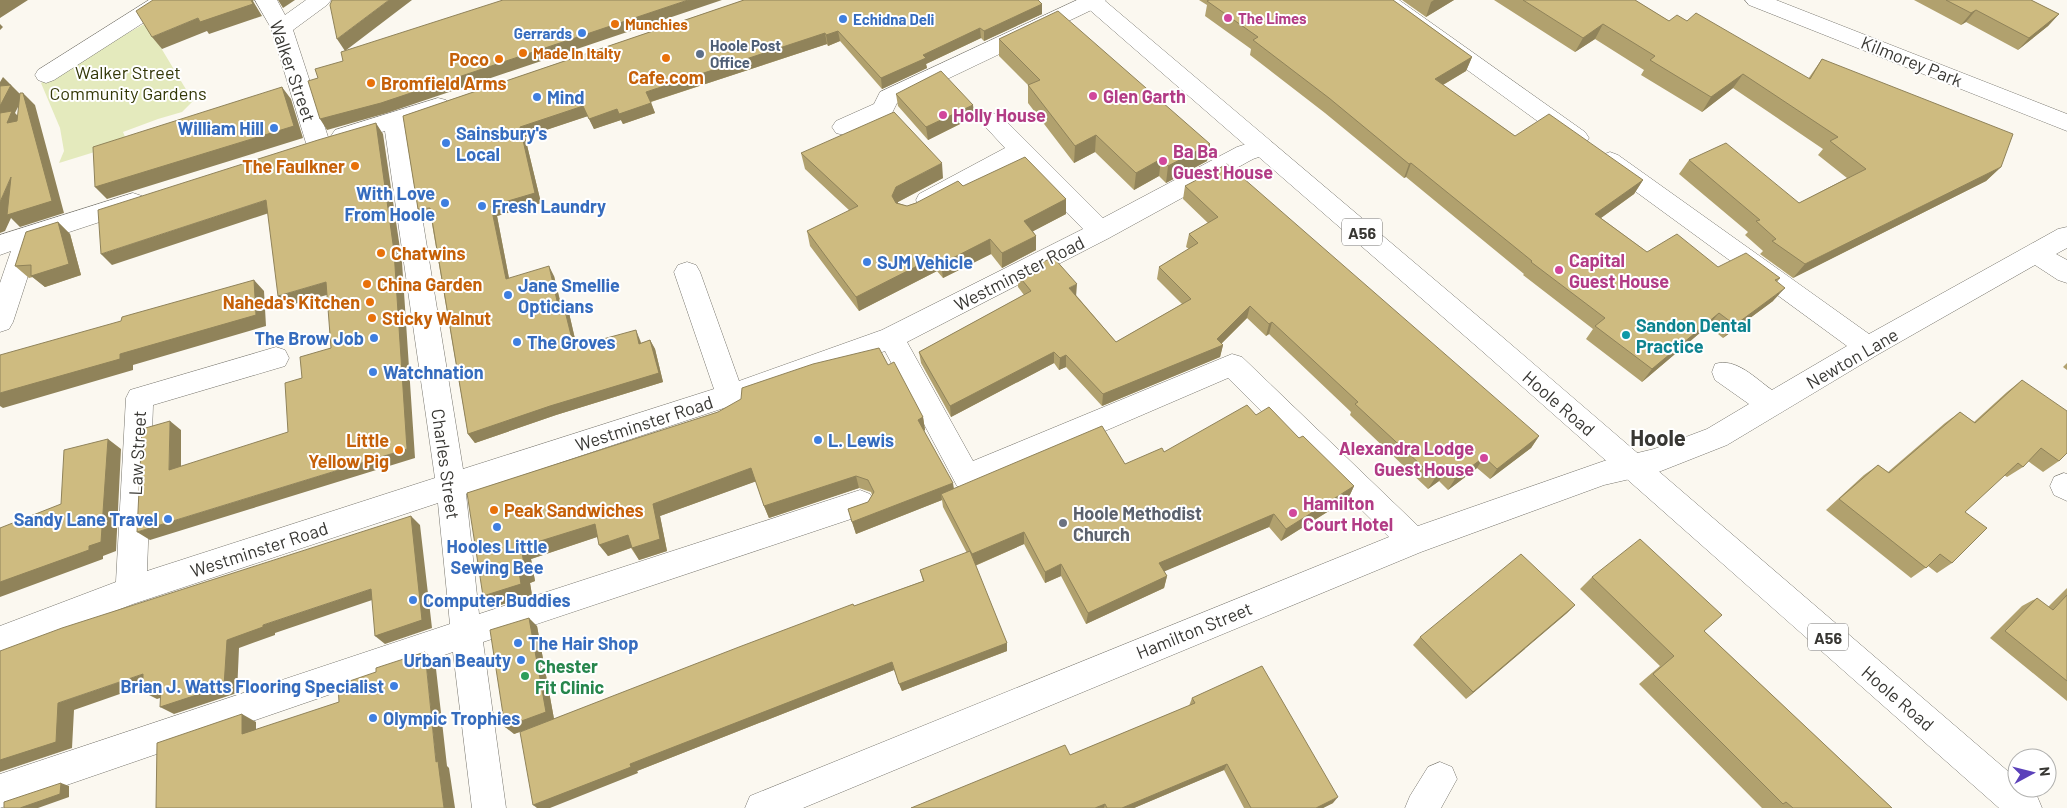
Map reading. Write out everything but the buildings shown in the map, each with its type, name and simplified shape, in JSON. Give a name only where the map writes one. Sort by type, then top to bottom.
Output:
[{"type":"main road","points":[[46,75],[164,0]]},
{"type":"main road","name":"Walker Street","points":[[266,0],[282,28],[308,146],[395,121]]},
{"type":"main road","points":[[282,28],[320,0]]},
{"type":"main road","points":[[844,127],[883,109],[888,98],[1093,0]]},
{"type":"main road","name":"Hoole Road","points":[[1093,0],[2025,808]]},
{"type":"main road","points":[[1385,0],[1868,347]]},
{"type":"main road","name":"Kilmorey Park","points":[[1756,0],[2067,123]]},
{"type":"main road","points":[[395,121],[461,98]]},
{"type":"main road","name":"Charles Street","points":[[395,121],[450,487],[466,633],[489,808]]},
{"type":"main road","points":[[992,121],[1100,231]]},
{"type":"main road","name":"Westminster Road","points":[[0,641],[130,590],[730,395],[891,338],[1100,231],[1245,153],[1262,147]]},
{"type":"main road","points":[[908,210],[1021,150]]},
{"type":"main road","points":[[0,245],[149,197]]},
{"type":"main road","points":[[0,322],[28,236]]},
{"type":"main road","name":"Newton Lane","points":[[1632,466],[1656,461],[1717,437],[1868,347],[2067,236]]},
{"type":"main road","points":[[2037,254],[2067,273]]},
{"type":"main road","points":[[687,272],[730,395]]},
{"type":"main road","points":[[891,338],[967,477],[1232,365],[1413,541]]},
{"type":"main road","name":"Law Street","points":[[130,590],[140,398],[276,358]]},
{"type":"main road","points":[[1724,372],[1771,405]]},
{"type":"main road","name":"Hamilton Street","points":[[762,808],[1413,541],[1604,473],[1632,466]]},
{"type":"main road","points":[[0,791],[466,633],[860,503]]},
{"type":"main road","points":[[1422,808],[1440,779]]},
{"type":"green space","name":"Walker Street Community Gardens","points":[[146,23],[193,101],[182,112],[123,132],[127,142],[59,163],[64,151],[60,128],[41,83],[118,34],[128,33]]},
{"type":"place","name":"The Limes","points":[[1228,18]]},
{"type":"place","name":"Echidna Deli","points":[[843,19]]},
{"type":"place","name":"Munchies","points":[[615,24]]},
{"type":"place","name":"Gerrards","points":[[582,33]]},
{"type":"place","name":"Made In Italty","points":[[523,53]]},
{"type":"place","name":"Hoole Post Office","points":[[700,54]]},
{"type":"place","name":"Cafe.com","points":[[666,58]]},
{"type":"place","name":"Poco","points":[[499,59]]},
{"type":"place","name":"Bromfield Arms","points":[[371,83]]},
{"type":"place","name":"Glen Garth","points":[[1093,96]]},
{"type":"place","name":"Mind","points":[[537,97]]},
{"type":"place","name":"Holly House","points":[[943,115]]},
{"type":"place","name":"William Hill","points":[[274,128]]},
{"type":"place","name":"Sainsbury's Local","points":[[446,143]]},
{"type":"place","name":"Ba Ba Guest House","points":[[1163,161]]},
{"type":"place","name":"The Faulkner","points":[[355,166]]},
{"type":"place","name":"With Love From Hoole","points":[[445,203]]},
{"type":"place","name":"Fresh Laundry","points":[[482,206]]},
{"type":"place","name":"Chatwins","points":[[381,253]]},
{"type":"place","name":"SJM Vehicle","points":[[867,262]]},
{"type":"place","name":"Capital Guest House","points":[[1559,270]]},
{"type":"place","name":"China Garden","points":[[367,284]]},
{"type":"place","name":"Jane Smellie Opticians","points":[[508,295]]},
{"type":"place","name":"Naheda's Kitchen","points":[[370,302]]},
{"type":"place","name":"Sticky Walnut","points":[[372,318]]},
{"type":"place","name":"Sandon Dental Practice","points":[[1626,335]]},
{"type":"place","name":"The Brow Job","points":[[374,338]]},
{"type":"place","name":"The Groves","points":[[517,342]]},
{"type":"place","name":"Watchnation","points":[[373,372]]},
{"type":"place","name":"L. Lewis","points":[[818,440]]},
{"type":"place","name":"Little Yellow Pig","points":[[399,450]]},
{"type":"place","name":"Alexandra Lodge Guest House","points":[[1484,458]]},
{"type":"place","name":"Peak Sandwiches","points":[[494,510]]},
{"type":"place","name":"Hamilton Court Hotel","points":[[1293,513]]},
{"type":"place","name":"Sandy Lane Travel","points":[[168,519]]},
{"type":"place","name":"Hoole Methodist Church","points":[[1063,523]]},
{"type":"place","name":"Hooles Little Sewing Bee","points":[[497,527]]},
{"type":"place","name":"Computer Buddies","points":[[413,600]]},
{"type":"place","name":"The Hair Shop","points":[[518,643]]},
{"type":"place","name":"Urban Beauty","points":[[521,660]]},
{"type":"place","name":"Chester Fit Clinic","points":[[525,676]]},
{"type":"place","name":"Brian J. Watts Flooring Specialist","points":[[394,686]]},
{"type":"place","name":"Olympic Trophies","points":[[373,718]]},
{"type":"district","name":"Hoole","points":[[1658,437]]}]
